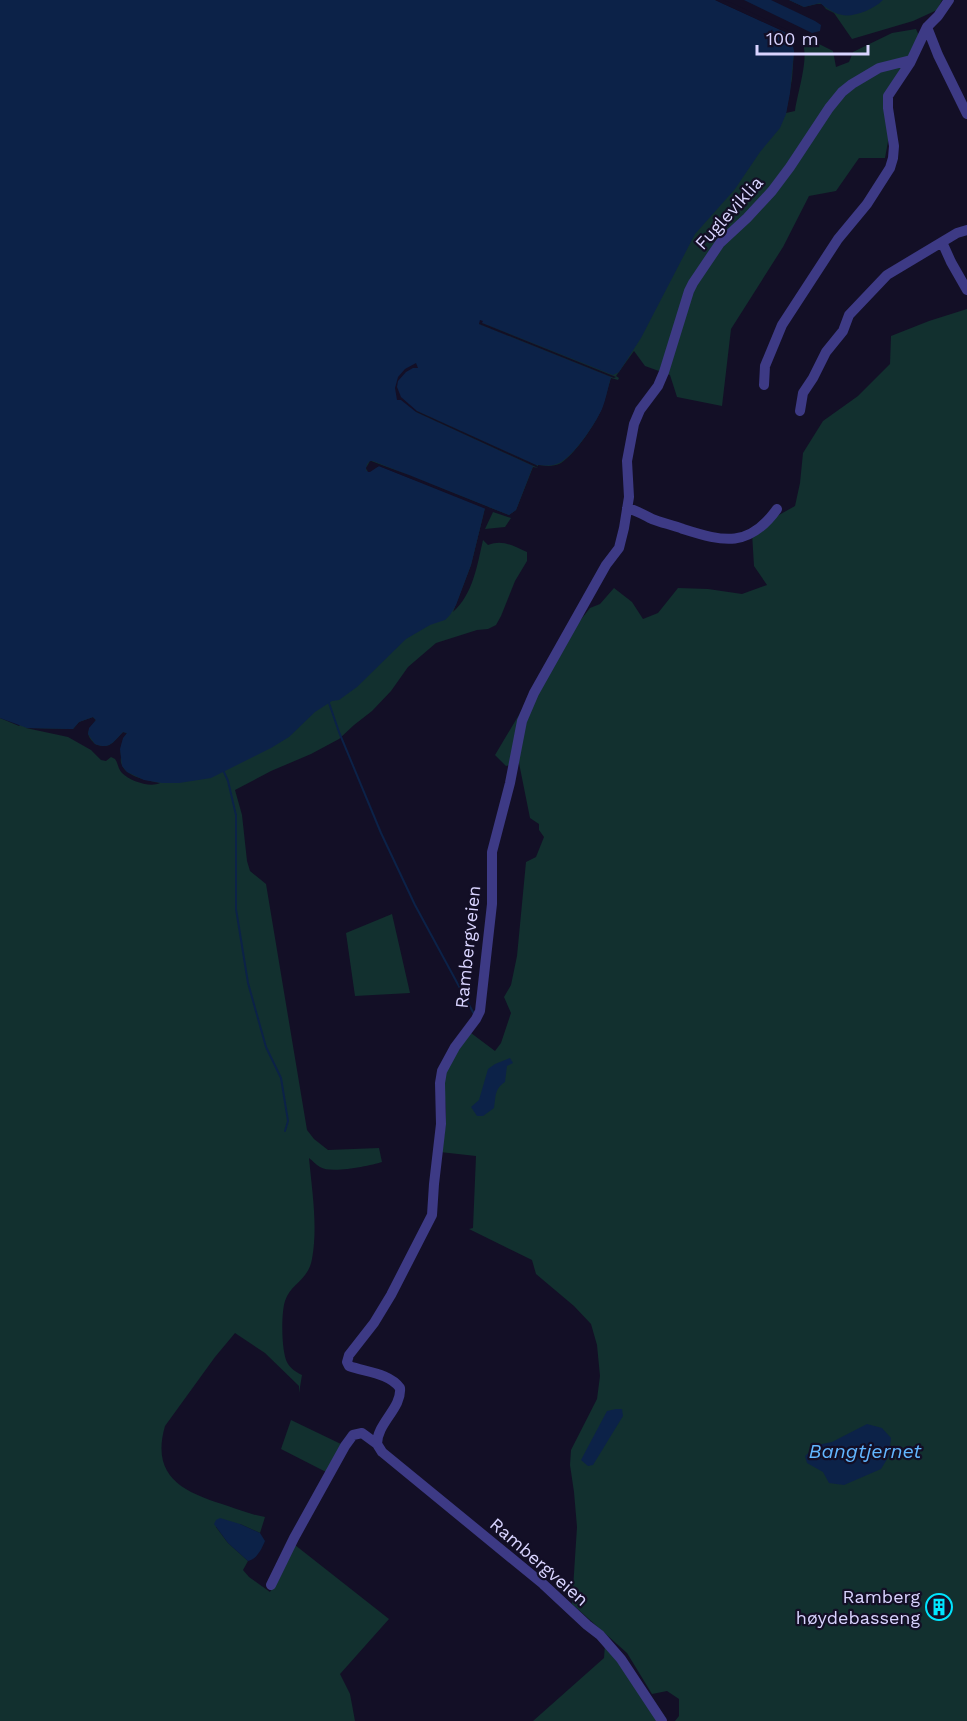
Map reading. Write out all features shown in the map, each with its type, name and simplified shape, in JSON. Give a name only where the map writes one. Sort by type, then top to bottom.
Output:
[{"type":"street","points":[[764,385],[765,366],[782,325],[835,242],[867,204],[890,168],[894,146],[887,99],[889,93],[911,60],[927,27],[949,0]]},
{"type":"street","points":[[927,27],[967,114]]},
{"type":"street","name":"Fugleviklia","points":[[618,550],[627,508],[629,489],[627,461],[634,424],[640,410],[658,386],[689,291],[705,264],[720,243],[764,201],[842,92],[879,68],[911,60]]},
{"type":"street","points":[[800,411],[803,393],[826,352],[843,331],[849,315],[887,274],[967,230]]},
{"type":"street","points":[[942,242],[967,290]]},
{"type":"street","points":[[627,508],[667,525],[711,538],[726,539],[754,533],[777,509]]},
{"type":"street","name":"Rambergveien","points":[[377,1444],[378,1435],[399,1398],[400,1388],[395,1382],[386,1378],[349,1366],[348,1358],[391,1295],[433,1211],[441,1124],[441,1076],[445,1063],[480,1011],[492,901],[492,852],[510,783],[522,721],[534,693],[606,565],[618,550]]},
{"type":"street","name":"Rambergveien","points":[[271,1585],[350,1437],[360,1433],[377,1444],[382,1452],[543,1584],[586,1625],[600,1635],[626,1666],[662,1721]]},
{"type":"green space","points":[[715,0],[794,51],[786,113],[795,111],[804,66],[805,56],[802,42],[807,38],[833,51],[836,67],[849,62],[853,52],[892,33],[916,29],[920,38],[883,98],[889,136],[885,158],[859,158],[836,191],[809,196],[783,247],[731,329],[722,406],[677,397],[670,375],[645,366],[634,351],[616,376],[618,380],[611,378],[600,412],[579,445],[561,463],[533,467],[516,510],[509,515],[371,461],[366,469],[414,480],[485,508],[471,565],[453,612],[470,588],[483,540],[488,545],[503,543],[527,552],[527,561],[515,581],[496,625],[436,643],[408,667],[391,691],[372,711],[339,739],[235,790],[242,815],[250,871],[266,884],[307,1130],[328,1150],[379,1148],[382,1162],[332,1170],[320,1167],[309,1158],[313,1196],[314,1247],[307,1272],[291,1290],[285,1301],[282,1324],[286,1359],[291,1368],[302,1375],[299,1393],[299,1386],[265,1353],[235,1333],[165,1426],[162,1459],[167,1471],[185,1489],[212,1501],[265,1517],[260,1533],[240,1524],[216,1527],[228,1543],[248,1561],[243,1570],[270,1592],[295,1545],[389,1619],[340,1674],[350,1694],[355,1721],[0,1721],[0,718],[19,726]],"holes":[[[93,717],[96,720],[88,732],[95,744],[108,745],[123,732],[127,733],[121,750],[121,763],[124,769],[139,778],[160,783],[151,785],[135,781],[122,773],[115,759],[111,757],[106,761],[101,760],[91,750],[68,737],[26,728],[73,729],[79,722]]]},
{"type":"green space","points":[[789,0],[942,0],[937,10],[913,21],[852,39],[834,13],[822,4],[804,7]]},
{"type":"green space","points":[[967,309],[967,1721],[675,1721],[679,1716],[679,1699],[667,1691],[652,1694],[627,1653],[572,1604],[577,1527],[570,1465],[571,1450],[597,1399],[600,1376],[597,1345],[591,1324],[574,1306],[536,1274],[532,1260],[469,1229],[473,1228],[476,1156],[440,1152],[446,1125],[444,1082],[448,1065],[471,1033],[495,1051],[501,1043],[511,1013],[504,997],[511,985],[517,956],[526,862],[536,857],[544,837],[539,830],[539,824],[530,818],[519,763],[506,766],[495,755],[579,622],[590,608],[600,604],[614,588],[632,602],[643,619],[658,613],[678,588],[708,589],[742,594],[767,585],[754,566],[752,533],[795,506],[803,453],[823,421],[858,396],[890,364],[891,336]]},
{"type":"green space","points":[[493,512],[511,518],[505,527],[485,529]]},
{"type":"green space","points":[[392,914],[410,993],[355,996],[346,933]]},
{"type":"green space","points":[[291,1420],[343,1445],[326,1472],[281,1449]]},
{"type":"green space","points":[[605,1644],[660,1721],[533,1721],[604,1658]]},
{"type":"water","points":[[0,0],[715,0],[785,32],[791,37],[794,51],[790,93],[786,114],[780,128],[760,152],[735,189],[695,234],[641,338],[619,372],[613,375],[482,323],[479,324],[611,377],[599,415],[571,454],[556,464],[536,465],[416,412],[533,466],[516,510],[509,515],[373,461],[367,464],[366,471],[379,466],[485,508],[471,565],[450,615],[445,620],[430,625],[406,639],[357,687],[339,700],[332,701],[315,712],[289,737],[211,778],[162,783],[144,780],[127,772],[122,766],[120,749],[127,733],[123,732],[108,745],[95,744],[88,734],[89,728],[96,720],[93,717],[79,722],[73,729],[27,728],[0,718]]},
{"type":"water","points":[[744,0],[771,0],[815,21],[821,25],[820,31],[812,33]]},
{"type":"water","points":[[789,0],[883,0],[866,11],[842,15],[820,3],[804,7]]},
{"type":"water","points":[[510,1058],[513,1063],[507,1066],[505,1082],[497,1090],[494,1108],[483,1116],[477,1116],[471,1107],[479,1100],[488,1069]]},
{"type":"water","points":[[622,1409],[623,1416],[593,1465],[588,1466],[581,1460],[607,1411]]},
{"type":"water","name":"Bangtjernet","points":[[867,1424],[882,1428],[891,1438],[889,1456],[881,1469],[844,1485],[829,1483],[823,1472],[807,1463],[805,1456],[817,1445],[832,1442]]},
{"type":"water","points":[[220,1518],[260,1533],[265,1541],[256,1556],[248,1561],[228,1543],[214,1524]]},
{"type":"pier","points":[[715,0],[734,4],[786,29],[792,33],[795,40],[785,32]]},
{"type":"pier","points":[[480,320],[483,321],[482,323],[616,377],[479,324]]},
{"type":"pier","points":[[416,363],[418,368],[406,372],[398,381],[397,387],[401,397],[417,411],[539,467],[416,412],[401,400],[397,400],[395,388],[398,377],[405,369]]},
{"type":"pier","points":[[370,461],[488,507],[486,509],[379,466],[368,472],[366,468]]},
{"type":"waterway","points":[[329,703],[381,833],[415,905],[474,1014]]},
{"type":"waterway","points":[[224,772],[236,815],[236,909],[248,983],[266,1047],[281,1078],[288,1121],[285,1131]]},
{"type":"place","name":"Ramberg høydebasseng","points":[[939,1607]]}]
